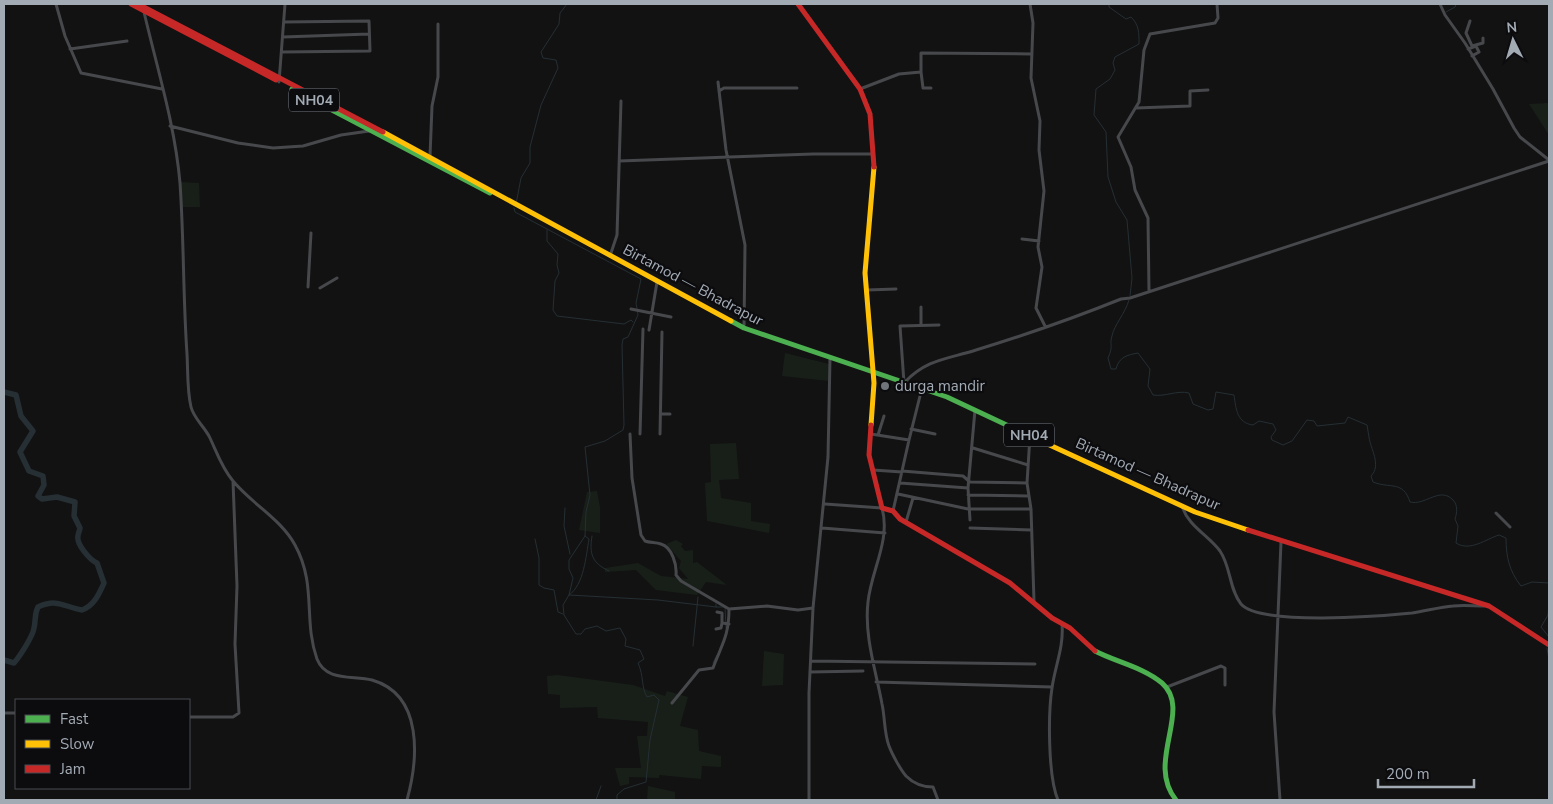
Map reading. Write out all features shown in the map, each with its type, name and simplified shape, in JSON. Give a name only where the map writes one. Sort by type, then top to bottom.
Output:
[{"type":"main road","name":"Birtamod — Bhadrapur","points":[[131,4],[142,6],[482,190],[498,196]]},
{"type":"main road","points":[[798,4],[860,89],[868,104],[874,154],[864,273],[874,372],[869,454],[882,508],[893,511],[906,522],[991,572],[1034,602],[1050,617],[1070,628],[1084,645],[1099,654],[1149,675],[1166,687],[1172,704],[1172,724],[1164,768],[1164,782],[1169,794],[1176,800]]},
{"type":"main road","name":"Birtamod — Bhadrapur","points":[[372,129],[430,157],[515,206],[744,328],[922,388],[975,410],[1181,505],[1281,541],[1489,606],[1549,645]]},
{"type":"street","points":[[56,4],[70,49],[81,73],[162,89]]},
{"type":"street","points":[[280,80],[284,4]]},
{"type":"street","points":[[1030,4],[1031,78],[1040,121],[1039,150],[1044,191],[1039,240],[1042,267],[1036,308],[1045,326]]},
{"type":"street","points":[[1149,291],[1148,218],[1135,190],[1131,167],[1118,137],[1139,102],[1144,50],[1150,34],[1215,24],[1218,18],[1217,4]]},
{"type":"street","points":[[1440,4],[1520,137],[1549,160]]},
{"type":"street","points":[[142,6],[170,126],[180,182],[189,397],[192,411],[209,436],[219,458],[233,480],[272,517],[295,544],[309,580],[310,626],[314,648],[322,668],[336,675],[380,683],[390,690],[407,709],[416,738],[407,800]]},
{"type":"street","points":[[282,52],[370,51],[369,21],[284,22]]},
{"type":"street","points":[[1470,21],[1467,36],[1472,46],[1476,46],[1479,52],[1472,56]]},
{"type":"street","points":[[430,157],[432,106],[438,77],[438,24]]},
{"type":"street","points":[[283,37],[369,34]]},
{"type":"street","points":[[1468,49],[1483,43],[1483,38]]},
{"type":"street","points":[[70,49],[127,42]]},
{"type":"street","points":[[931,88],[923,88],[921,54],[1032,54]]},
{"type":"street","points":[[860,89],[899,74],[921,72]]},
{"type":"street","points":[[718,82],[728,158],[745,245],[744,328]]},
{"type":"street","points":[[719,92],[724,88],[797,88]]},
{"type":"street","points":[[1136,108],[1190,106],[1190,91],[1208,90]]},
{"type":"street","points":[[610,256],[617,234],[621,102]]},
{"type":"street","points":[[170,126],[238,143],[273,148],[303,146],[341,135],[372,129]]},
{"type":"street","points":[[619,161],[813,154],[874,154]]},
{"type":"street","points":[[904,382],[923,366],[1549,160]]},
{"type":"street","points":[[308,287],[311,233]]},
{"type":"street","points":[[1022,239],[1039,240]]},
{"type":"street","points":[[320,288],[337,278]]},
{"type":"street","points":[[649,330],[657,281]]},
{"type":"street","points":[[866,290],[896,289]]},
{"type":"street","points":[[921,325],[922,307]]},
{"type":"street","points":[[631,309],[671,317]]},
{"type":"street","points":[[904,382],[900,326],[940,324]]},
{"type":"street","points":[[640,434],[643,329]]},
{"type":"street","points":[[660,434],[662,332]]},
{"type":"street","points":[[809,800],[810,672],[813,608],[825,504],[830,358]]},
{"type":"street","points":[[893,511],[908,440],[922,388]]},
{"type":"street","points":[[970,520],[968,488],[975,410]]},
{"type":"street","points":[[661,414],[670,414]]},
{"type":"street","points":[[878,435],[884,416]]},
{"type":"street","points":[[911,429],[935,434]]},
{"type":"street","points":[[630,434],[632,478],[641,535],[645,541],[662,544],[667,547],[677,566],[676,575],[681,581],[729,608],[767,606],[798,610],[813,608]]},
{"type":"street","points":[[871,434],[908,440]]},
{"type":"street","points":[[1030,435],[1027,483],[1031,509],[1034,602]]},
{"type":"street","points":[[973,448],[1028,465]]},
{"type":"street","points":[[872,470],[963,476],[970,482],[1027,483]]},
{"type":"street","points":[[190,717],[233,717],[239,713],[235,644],[237,586],[233,480]]},
{"type":"street","points":[[900,483],[968,488]]},
{"type":"street","points":[[898,494],[968,509],[1031,509]]},
{"type":"street","points":[[968,496],[1028,496]]},
{"type":"street","points":[[906,522],[912,498]]},
{"type":"street","points":[[825,504],[882,508],[885,520],[885,533],[868,602],[868,631],[888,745],[905,775],[923,787],[933,787],[938,800]]},
{"type":"street","points":[[1181,505],[1185,517],[1220,552],[1228,569],[1232,585],[1242,605],[1251,610],[1278,616],[1351,618],[1414,612],[1455,605],[1489,606]]},
{"type":"street","points":[[1496,513],[1510,527]]},
{"type":"street","points":[[822,528],[885,533]]},
{"type":"street","points":[[970,528],[1031,530]]},
{"type":"street","points":[[1280,800],[1274,712],[1281,541]]},
{"type":"street","points":[[672,703],[699,670],[713,668],[724,647],[729,624],[729,608]]},
{"type":"street","points":[[716,629],[721,628],[722,623],[722,612],[717,612]]},
{"type":"street","points":[[722,623],[729,624]]},
{"type":"street","points":[[1058,800],[1053,777],[1050,736],[1052,687],[1063,634],[1062,624]]},
{"type":"street","points":[[811,661],[873,660],[1035,664]]},
{"type":"street","points":[[1166,687],[1221,666],[1224,668],[1225,685]]},
{"type":"street","points":[[810,672],[864,670]]},
{"type":"street","points":[[876,682],[1052,687]]},
{"type":"shaded area","points":[[1549,103],[1549,135],[1529,104]]},
{"type":"shaded area","points":[[180,182],[199,183],[200,207],[181,207]]},
{"type":"shaded area","points":[[785,353],[829,364],[829,381],[782,376]]},
{"type":"shaded area","points":[[736,443],[739,479],[719,480],[721,498],[751,503],[751,521],[770,524],[769,533],[707,521],[705,483],[711,482],[710,444]]},
{"type":"shaded area","points":[[597,491],[600,507],[600,533],[579,530],[587,492]]},
{"type":"shaded area","points":[[676,540],[683,544],[681,546],[685,551],[693,550],[693,563],[697,562],[727,585],[706,582],[697,595],[656,590],[636,570],[605,572],[605,568],[638,563],[661,576],[688,579],[679,568],[681,561],[666,544]]},
{"type":"shaded area","points":[[764,651],[784,654],[783,685],[762,686]]},
{"type":"shaded area","points":[[558,675],[633,685],[665,696],[667,691],[688,697],[680,726],[698,730],[699,751],[721,756],[721,767],[702,766],[701,779],[659,775],[659,778],[629,777],[629,784],[620,786],[615,768],[641,768],[637,736],[647,736],[648,722],[598,718],[597,707],[560,708],[560,695],[548,694],[547,676]]},
{"type":"shaded area","points":[[648,786],[675,792],[675,800],[647,800]]},
{"type":"waterway","points":[[516,204],[521,178],[530,163],[530,147],[541,105],[558,68],[556,60],[543,58],[541,52],[559,24],[560,13],[567,4]]},
{"type":"waterway","points":[[1109,4],[1109,7],[1126,19],[1131,17],[1134,20],[1139,36],[1139,44],[1115,57],[1113,63],[1115,70],[1110,79],[1096,89],[1094,115],[1106,132],[1108,177],[1116,202],[1127,220],[1132,278],[1130,296]]},
{"type":"waterway","points":[[1446,12],[1455,7],[1456,4]]},
{"type":"waterway","points":[[514,208],[515,212],[641,279],[636,303],[638,315],[628,337],[623,339],[622,345],[623,430],[605,441],[585,447],[590,495],[586,512],[585,536],[569,560],[569,569],[573,578],[569,595],[563,605],[564,615],[576,634],[581,634],[585,629],[597,626],[606,631],[620,628],[626,639],[625,646],[640,650],[644,659],[638,663],[647,697],[654,695],[659,700],[650,740],[646,782],[624,789],[617,795],[617,800]]},
{"type":"waterway","points":[[547,230],[547,241],[558,254],[557,265],[559,273],[555,281],[553,310],[557,316],[624,324],[631,320],[633,322]]},
{"type":"waterway","points":[[1129,300],[1111,339],[1111,350],[1108,358],[1111,369],[1116,369],[1124,357],[1138,353],[1150,369],[1148,386],[1153,395],[1189,393],[1193,404],[1208,410],[1213,409],[1216,392],[1234,395],[1240,418],[1253,425],[1259,421],[1273,424],[1276,430],[1271,437],[1272,440],[1283,445],[1292,441],[1307,420],[1314,421],[1317,426],[1345,423],[1348,417],[1367,425],[1375,462],[1374,472],[1371,476],[1373,482],[1400,488],[1407,495],[1410,502],[1443,495],[1448,496],[1455,502],[1457,512],[1455,519],[1458,526],[1456,543],[1467,546],[1478,544],[1499,535],[1506,538],[1509,563],[1521,586],[1532,582],[1549,583]]},
{"type":"waterway","points":[[4,392],[16,395],[21,416],[33,431],[20,452],[29,471],[43,476],[44,485],[38,496],[42,499],[57,497],[75,502],[74,516],[80,528],[79,543],[87,555],[97,563],[104,583],[93,603],[82,610],[56,603],[38,607],[33,632],[23,651],[14,663],[4,660]]},
{"type":"waterway","points":[[565,508],[564,526],[570,554]]},
{"type":"waterway","points":[[569,595],[578,584],[584,570],[589,539],[585,536]]},
{"type":"waterway","points":[[592,536],[591,548],[593,557],[599,565],[609,571]]},
{"type":"waterway","points":[[535,539],[539,558],[539,585],[554,590],[558,612],[563,614]]},
{"type":"waterway","points":[[569,595],[658,600],[716,607]]},
{"type":"waterway","points":[[693,646],[698,597]]},
{"type":"waterway","points":[[1549,603],[1548,615],[1541,627],[1549,637]]},
{"type":"waterway","points":[[716,604],[716,607],[725,607],[726,628]]},
{"type":"waterway","points":[[1547,648],[1549,659]]},
{"type":"waterway","points":[[713,663],[717,655]]},
{"type":"waterway","points":[[596,800],[601,786]]},
{"type":"traffic: fast","points":[[292,89],[490,193]]},
{"type":"traffic: fast","points":[[731,321],[744,328],[947,397],[1013,428]]},
{"type":"traffic: fast","points":[[1095,651],[1155,677],[1170,694],[1173,707],[1165,769],[1168,785],[1176,800]]},
{"type":"traffic: slow","points":[[383,132],[731,321]]},
{"type":"traffic: slow","points":[[871,425],[874,383],[865,273],[874,167]]},
{"type":"traffic: slow","points":[[1013,428],[1195,512],[1248,530]]},
{"type":"traffic: jam","points":[[131,4],[276,80]]},
{"type":"traffic: jam","points":[[138,4],[383,132]]},
{"type":"traffic: jam","points":[[798,4],[860,89],[870,114],[874,167]]},
{"type":"traffic: jam","points":[[871,425],[869,455],[882,508],[893,511],[900,519],[1010,583],[1052,618],[1070,628],[1095,651]]},
{"type":"traffic: jam","points":[[1248,530],[1489,606],[1549,645]]},
{"type":"place","name":"durga mandir","points":[[885,386]]}]
